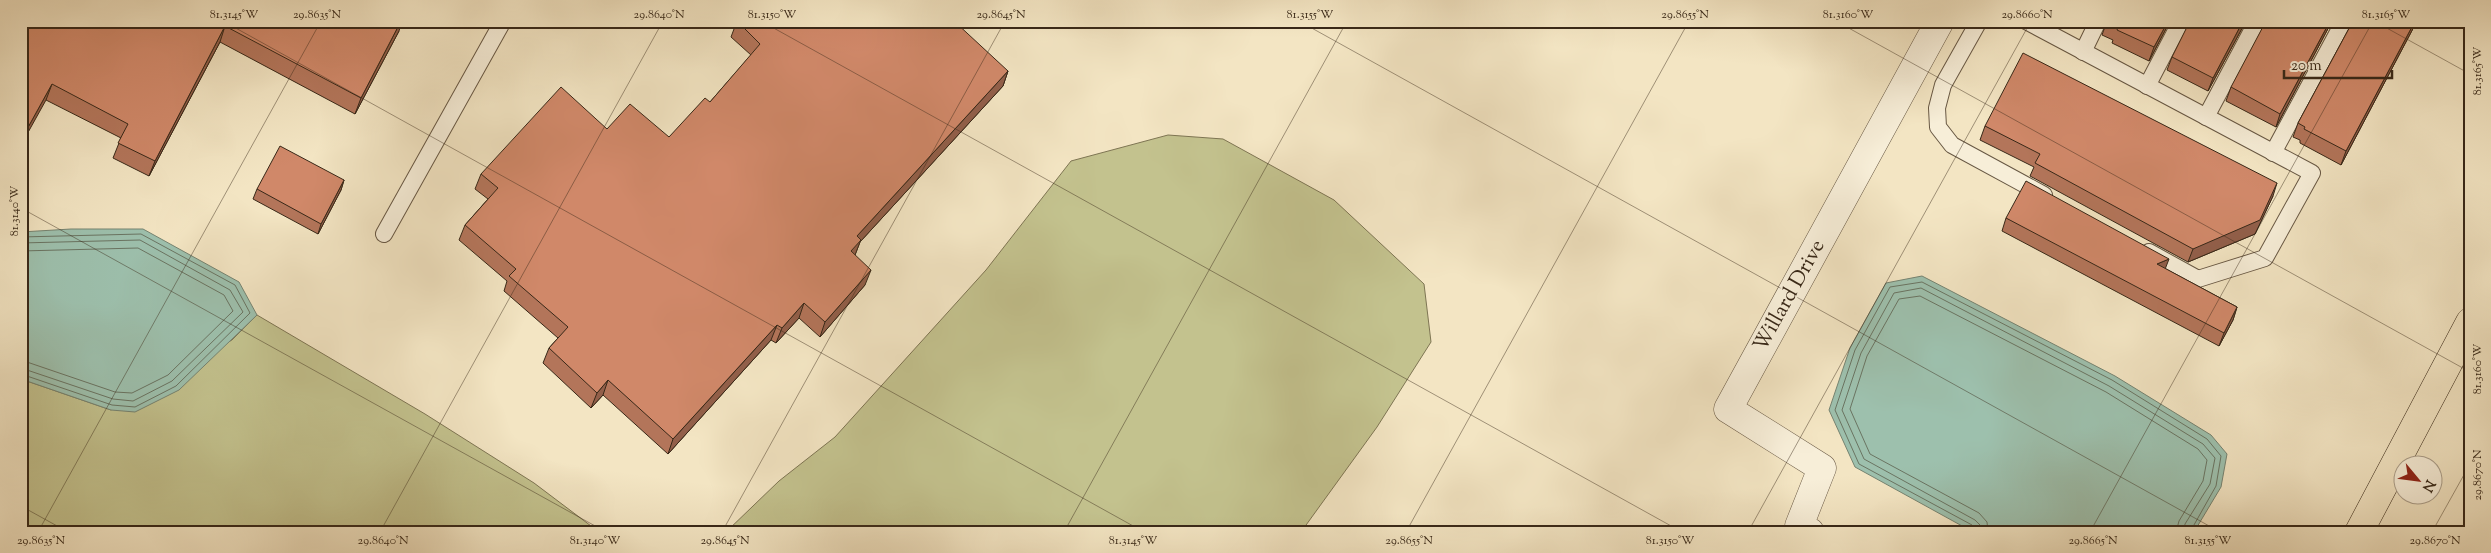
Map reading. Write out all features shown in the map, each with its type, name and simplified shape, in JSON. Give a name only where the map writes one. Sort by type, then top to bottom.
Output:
[{"type":"main road","points":[[2359,532],[2470,322]]},
{"type":"street","name":"Willard Drive","points":[[1810,532],[1799,526],[1822,468],[1728,409],[1940,21]]},
{"type":"lane","points":[[384,234],[503,21]]},
{"type":"lane","points":[[1979,21],[1943,85],[1937,108],[1938,127],[1952,145],[2054,201]]},
{"type":"lane","points":[[2026,21],[2312,173],[2265,258],[2198,279],[2139,247]]},
{"type":"lane","points":[[2082,52],[2098,21]]},
{"type":"lane","points":[[2147,86],[2181,21]]},
{"type":"lane","points":[[2206,117],[2257,21]]},
{"type":"lane","points":[[2274,153],[2344,21]]},
{"type":"shaded area","points":[[1168,135],[1223,139],[1334,200],[1424,284],[1431,342],[1377,427],[1301,532],[726,532],[779,481],[835,437],[986,270],[1071,161]]},
{"type":"shaded area","points":[[257,315],[425,414],[534,483],[599,532],[21,532],[21,379],[111,410],[232,340]]},
{"type":"water","points":[[71,229],[143,229],[239,282],[257,315],[179,390],[135,412],[111,410],[21,379],[21,232]]},
{"type":"water","points":[[1922,276],[2115,376],[2211,435],[2227,454],[2221,487],[2194,532],[1973,532],[1855,467],[1829,410],[1850,348],[1886,283]]},
{"type":"building","points":[[21,21],[401,21],[361,98],[225,26],[155,161],[118,143],[128,124],[52,84],[21,140]]},
{"type":"building","points":[[737,21],[954,21],[1008,71],[857,236],[861,240],[851,251],[871,270],[825,322],[804,303],[782,328],[777,325],[673,439],[608,380],[597,393],[549,348],[568,327],[509,276],[516,269],[465,225],[498,188],[481,174],[561,87],[607,129],[630,104],[669,137],[705,98],[710,102],[760,44]]},
{"type":"building","points":[[2107,21],[2168,21],[2154,47],[2117,30],[2118,27]]},
{"type":"building","points":[[2190,21],[2243,21],[2213,78],[2172,57]]},
{"type":"building","points":[[2266,21],[2330,21],[2280,114],[2231,87]]},
{"type":"building","points":[[2353,21],[2415,21],[2346,151],[2304,129],[2305,127],[2298,123]]},
{"type":"building","points":[[2023,53],[2277,183],[2260,220],[2193,249],[2035,163],[2040,154],[1985,126]]},
{"type":"building","points":[[280,146],[344,180],[321,224],[257,189]]},
{"type":"building","points":[[2026,181],[2169,259],[2157,264],[2237,307],[2224,333],[2006,218]]}]
